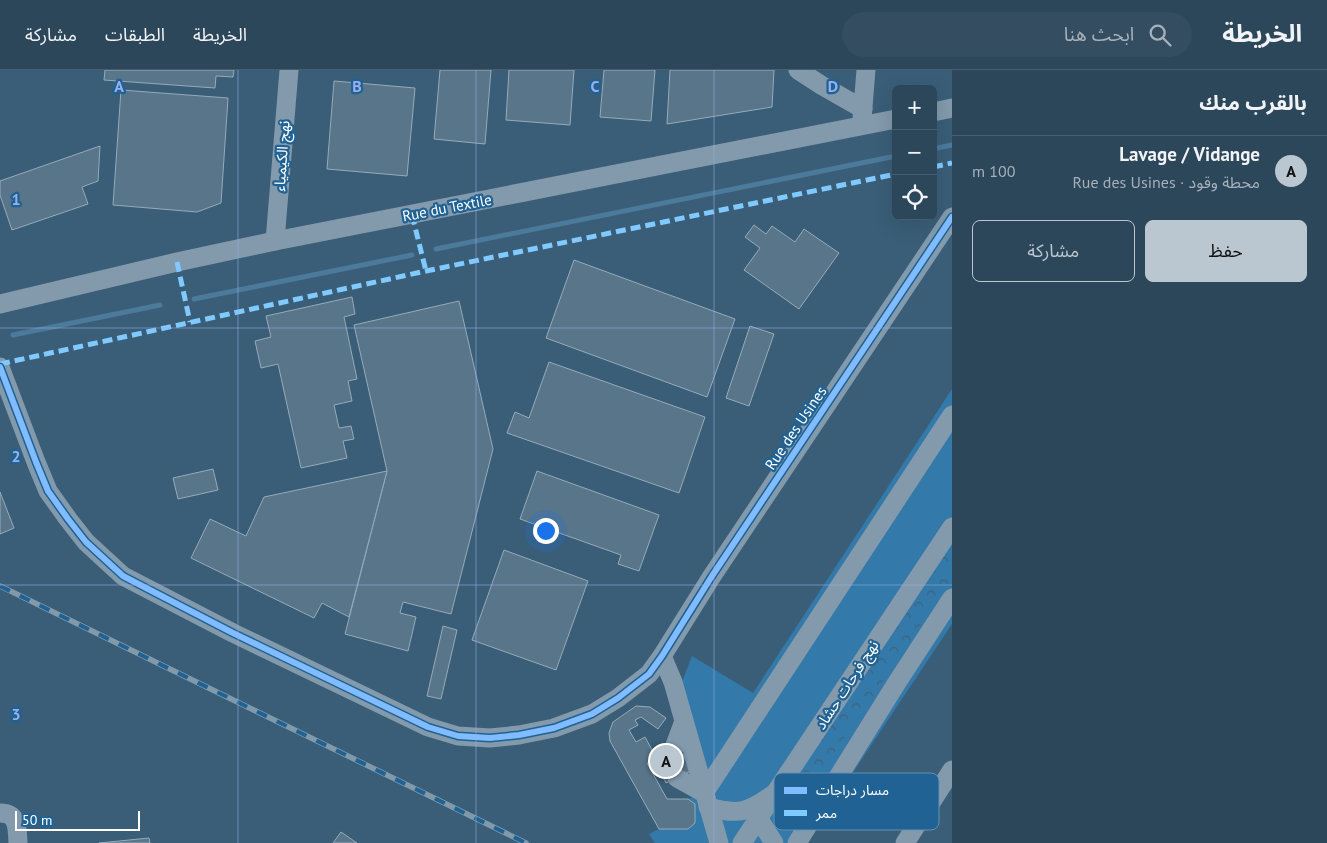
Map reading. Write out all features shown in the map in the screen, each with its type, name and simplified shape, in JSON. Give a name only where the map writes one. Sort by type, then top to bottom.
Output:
[{"type":"street","name":"نهج الكيمياء","points":[[276,241],[289,70]]},
{"type":"street","points":[[798,70],[862,117]]},
{"type":"street","points":[[862,117],[866,70]]},
{"type":"street","points":[[937,111],[952,108]]},
{"type":"street","name":"Rue du Textile","points":[[0,304],[177,262],[862,117],[892,120]]},
{"type":"street","name":"Rue des Usines","points":[[0,367],[48,491],[86,542],[123,576],[233,633],[428,727],[458,736],[490,738],[519,735],[554,728],[592,714],[618,698],[649,674],[712,576],[952,217]]},
{"type":"street","points":[[706,800],[952,415]]},
{"type":"street","name":"نهج فرحات حشاد","points":[[790,773],[952,527]]},
{"type":"street","points":[[841,773],[952,598]]},
{"type":"street","points":[[662,656],[673,682],[719,843]]},
{"type":"street","points":[[684,721],[673,769],[706,800],[724,811],[737,812],[760,804],[774,794]]},
{"type":"street","points":[[939,790],[952,770]]},
{"type":"street","name":"نهج فرحات حشاد","points":[[742,843],[774,797]]},
{"type":"street","points":[[0,813],[7,813],[13,817],[18,843]]},
{"type":"street","points":[[759,819],[774,843]]},
{"type":"street","points":[[797,843],[805,830]]},
{"type":"street","points":[[905,843],[913,830]]},
{"type":"green space","points":[[952,389],[952,624],[853,773],[774,773],[774,830],[815,830],[806,843],[655,843],[649,834],[659,829],[688,829],[695,804],[688,799],[698,795],[691,771],[683,754],[671,710],[692,656],[753,693]]},
{"type":"green space","points":[[952,541],[952,579],[821,773],[800,773]]},
{"type":"building","points":[[105,70],[234,70],[233,77],[216,76],[215,88],[104,80]]},
{"type":"building","points":[[440,70],[491,70],[485,144],[434,139]]},
{"type":"building","points":[[509,70],[574,70],[570,125],[506,120]]},
{"type":"building","points":[[604,70],[655,70],[651,121],[600,117]]},
{"type":"building","points":[[670,70],[774,70],[772,107],[667,124]]},
{"type":"building","points":[[334,81],[415,88],[407,176],[327,169]]},
{"type":"building","points":[[121,90],[228,98],[221,203],[197,212],[113,205]]},
{"type":"building","points":[[100,146],[98,181],[82,187],[88,204],[12,230],[0,195],[0,181]]},
{"type":"building","points":[[754,225],[766,234],[772,226],[795,242],[804,229],[839,253],[799,309],[744,270],[760,248],[745,237]]},
{"type":"building","points":[[574,260],[735,319],[707,397],[546,338]]},
{"type":"building","points":[[352,297],[355,314],[344,317],[357,379],[348,381],[352,401],[334,405],[339,428],[351,426],[354,439],[343,441],[347,458],[301,468],[278,364],[261,368],[255,341],[271,337],[266,316]]},
{"type":"building","points":[[459,301],[493,449],[451,614],[403,602],[400,613],[416,617],[408,651],[345,634],[387,471],[354,325]]},
{"type":"building","points":[[750,326],[774,334],[749,406],[726,398]]},
{"type":"building","points":[[549,362],[705,417],[679,493],[507,433],[515,412],[529,418]]},
{"type":"building","points":[[213,469],[218,490],[178,499],[173,478]]},
{"type":"building","points":[[387,471],[349,617],[322,603],[314,618],[191,558],[210,519],[246,536],[264,497]]},
{"type":"building","points":[[537,471],[659,515],[639,571],[618,564],[621,555],[520,519]]},
{"type":"building","points":[[0,492],[14,528],[0,534]]},
{"type":"building","points":[[504,550],[588,581],[556,670],[472,640]]},
{"type":"building","points":[[443,626],[457,630],[441,699],[427,696]]},
{"type":"building","points":[[636,706],[650,707],[666,718],[658,729],[641,717],[635,720],[638,725],[629,730],[636,742],[645,737],[657,759],[647,763],[667,799],[688,799],[695,804],[695,823],[688,829],[659,829],[610,741],[609,733],[613,722]]},
{"type":"building","points":[[683,754],[691,771],[666,783],[658,767]]},
{"type":"building","points":[[341,832],[357,843],[333,843]]},
{"type":"building","points":[[149,838],[150,843],[99,843]]},
{"type":"waterway","points":[[937,148],[952,145]]},
{"type":"waterway","points":[[436,249],[892,157]]},
{"type":"waterway","points":[[194,299],[412,255]]},
{"type":"waterway","points":[[13,335],[160,305]]},
{"type":"railway","points":[[0,586],[526,843]]},
{"type":"marked path","points":[[937,166],[952,163]]},
{"type":"marked path","points":[[0,364],[426,271],[892,175]]},
{"type":"marked path","points":[[412,215],[426,271]]},
{"type":"marked path","points":[[177,262],[190,322]]},
{"type":"cycle path","points":[[0,367],[48,491],[86,542],[123,576],[233,633],[428,727],[458,736],[490,738],[519,735],[554,728],[592,714],[618,698],[649,674],[712,576],[952,217]]},
{"type":"place","name":"Lavage / Vidange","points":[[666,761]]}]
